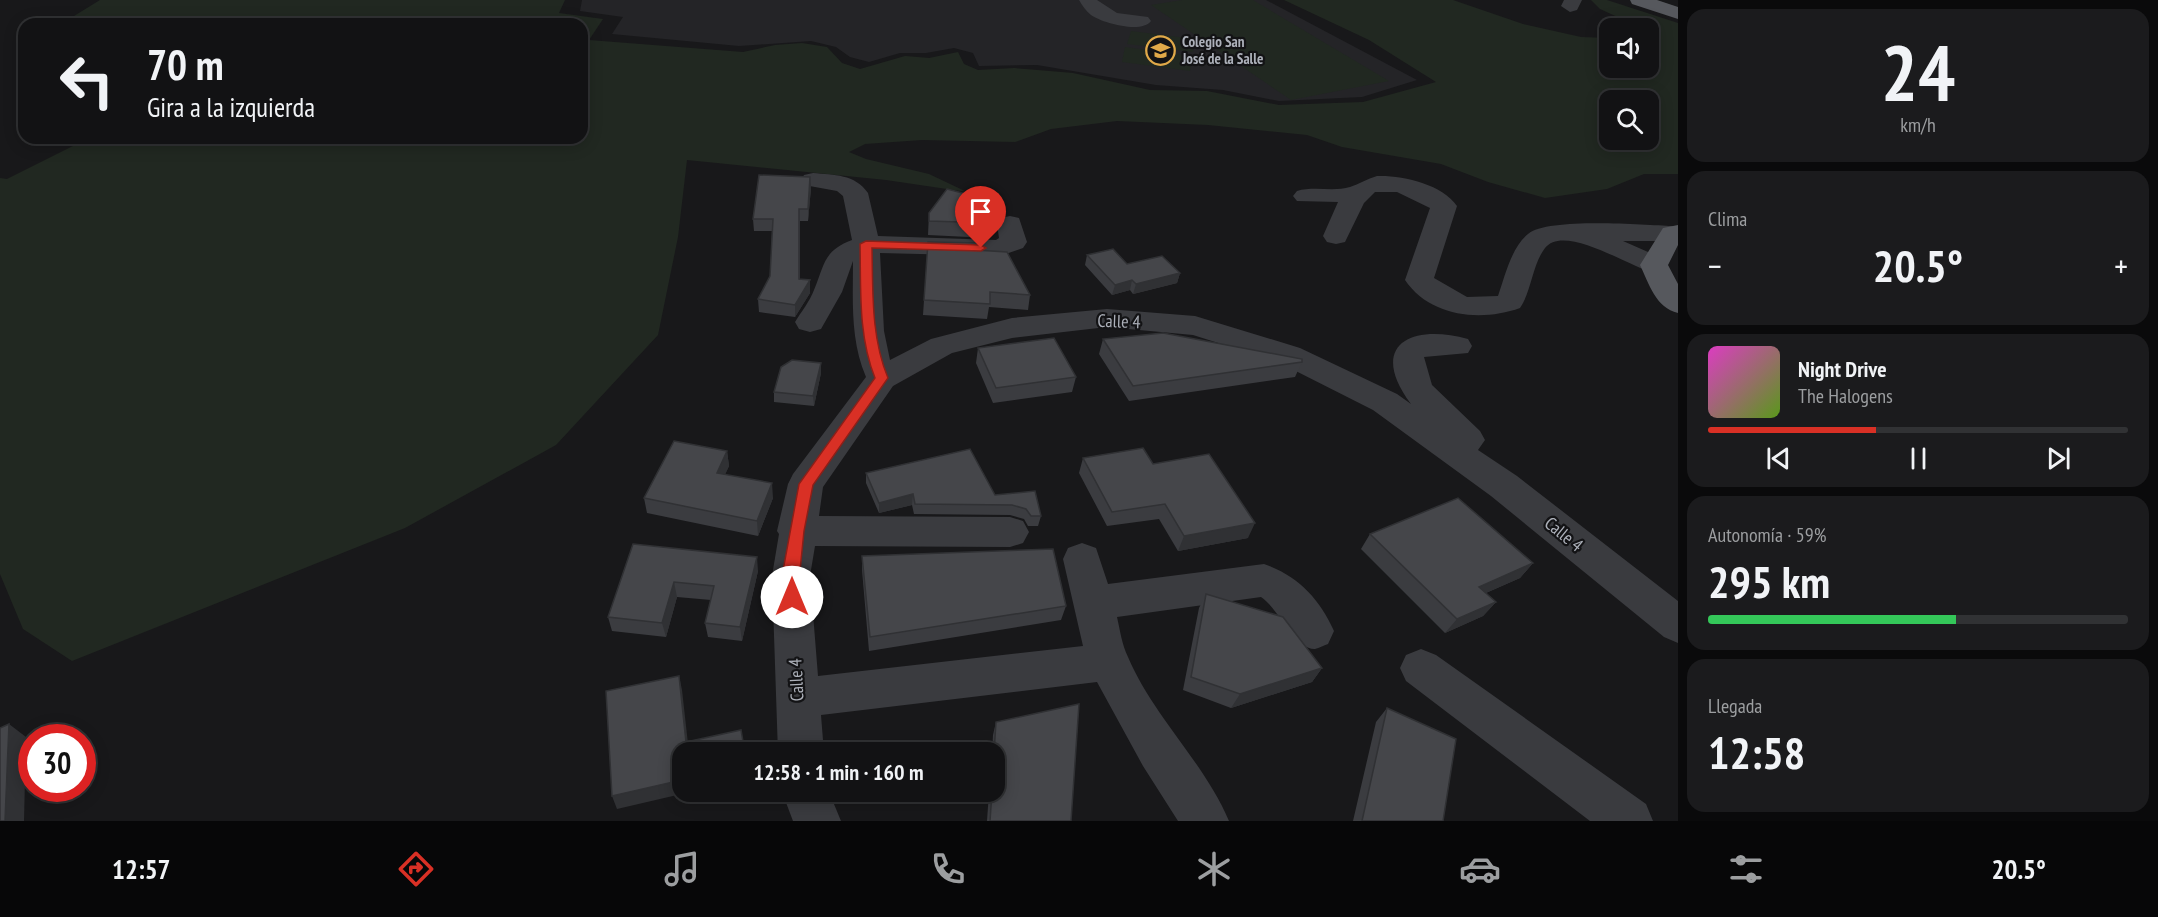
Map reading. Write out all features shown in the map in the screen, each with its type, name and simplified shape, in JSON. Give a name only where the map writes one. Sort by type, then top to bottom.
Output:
[{"type":"main road","points":[[1639,0],[1678,13]]},
{"type":"main road","points":[[1675,233],[1654,265],[1668,293],[1678,304]]},
{"type":"street","points":[[1088,0],[1108,16],[1141,21]]},
{"type":"street","points":[[813,180],[850,187],[855,193],[866,244],[869,331],[873,357],[882,378]]},
{"type":"street","points":[[1336,236],[1357,194],[1369,186],[1391,184],[1423,193],[1444,206],[1419,280],[1443,298],[1467,307],[1488,308],[1510,302],[1532,244],[1541,237],[1580,232],[1675,233]]},
{"type":"street","points":[[1306,196],[1357,194]]},
{"type":"street","points":[[810,322],[828,292],[839,259],[846,252],[866,244],[1000,248],[1013,242],[1010,224]]},
{"type":"street","points":[[1580,232],[1654,265]]},
{"type":"street","name":"Calle 4","points":[[800,742],[790,576],[806,484],[882,378],[942,346],[1012,328],[1107,318],[1196,326],[1289,355],[1385,402],[1504,486],[1678,625]]},
{"type":"street","points":[[1457,346],[1419,345],[1408,354],[1408,370],[1420,395],[1488,459],[1504,486]]},
{"type":"street","points":[[796,531],[1010,532]]},
{"type":"street","points":[[1082,559],[1108,663],[1159,751],[1205,821]]},
{"type":"street","points":[[1094,603],[1264,580],[1275,583],[1285,591],[1314,631]]},
{"type":"street","points":[[797,698],[1108,663]]},
{"type":"street","points":[[1421,668],[1629,821]]},
{"type":"street","points":[[809,802],[817,821]]},
{"type":"shaded area","points":[[100,0],[565,0],[559,13],[603,19],[589,40],[743,52],[775,45],[802,43],[827,47],[842,63],[860,69],[905,56],[929,58],[958,52],[964,64],[978,70],[1014,68],[1073,73],[1150,90],[1207,91],[1279,105],[1363,102],[1436,82],[1369,40],[1284,0],[1453,0],[1523,24],[1581,37],[1599,38],[1599,78],[1659,78],[1659,18],[1620,18],[1600,9],[1591,0],[1607,0],[1678,23],[1678,174],[1644,174],[1607,189],[1545,198],[1488,182],[1441,164],[1342,147],[1307,135],[1208,125],[1117,121],[1051,129],[1015,142],[922,140],[865,144],[849,152],[866,159],[929,174],[967,192],[886,180],[687,160],[678,237],[658,335],[556,445],[405,528],[72,661],[23,629],[0,574],[0,178],[7,179],[77,144],[588,144],[588,18],[71,18]]},
{"type":"shaded area","name":"Colegio San José de la Salle","points":[[582,0],[1266,0],[1417,80],[1362,97],[1279,101],[1223,90],[1156,85],[1037,65],[979,66],[973,53],[954,48],[926,53],[900,53],[869,62],[850,57],[836,47],[811,41],[739,46],[612,34],[623,17],[580,11]]},
{"type":"shaded area","points":[[1182,0],[1253,0],[1389,81],[1291,100],[1151,5]]},
{"type":"shaded area","points":[[1131,31],[1195,39],[1193,52],[1127,44]]},
{"type":"shaded area","points":[[1125,47],[1192,56],[1190,71],[1122,62]]},
{"type":"building","points":[[759,175],[810,177],[808,209],[799,209],[799,279],[810,280],[795,305],[758,299],[770,276],[773,219],[753,219]]},
{"type":"building","points":[[947,189],[1001,203],[997,212],[988,218],[991,223],[929,221],[929,213]]},
{"type":"building","points":[[928,242],[981,243],[976,250],[1007,252],[1030,295],[990,292],[990,304],[924,300]]},
{"type":"building","points":[[1113,249],[1127,264],[1162,256],[1180,273],[1136,284],[1132,280],[1115,285],[1087,255]]},
{"type":"building","points":[[1163,333],[1302,359],[1302,362],[1133,386],[1103,339]]},
{"type":"building","points":[[1054,338],[1076,377],[996,388],[978,348]]},
{"type":"building","points":[[792,360],[821,363],[813,396],[774,392],[781,367]]},
{"type":"building","points":[[674,441],[727,451],[717,473],[772,483],[757,521],[644,498]]},
{"type":"building","points":[[1143,448],[1153,464],[1209,454],[1255,523],[1184,536],[1165,504],[1112,512],[1083,458]]},
{"type":"building","points":[[970,449],[995,495],[1035,491],[1041,516],[1031,516],[1026,509],[1012,505],[915,504],[913,494],[879,503],[866,473]]},
{"type":"building","points":[[1458,498],[1533,563],[1479,587],[1496,602],[1457,619],[1370,534]]},
{"type":"building","points":[[633,544],[757,557],[740,627],[705,623],[714,586],[674,582],[662,623],[608,617]]},
{"type":"building","points":[[1053,549],[1066,606],[870,637],[862,556]]},
{"type":"building","points":[[1206,594],[1283,617],[1322,668],[1240,694],[1191,677]]},
{"type":"building","points":[[679,676],[686,742],[672,742],[672,782],[612,796],[606,691]]},
{"type":"building","points":[[1079,704],[1071,821],[990,821],[991,802],[1005,802],[1005,742],[995,742],[996,722]]},
{"type":"building","points":[[1387,708],[1456,739],[1443,821],[1362,821]]},
{"type":"building","points":[[9,724],[5,821],[0,821],[0,728]]},
{"type":"building","points":[[741,730],[743,742],[686,742]]},
{"type":"place","name":"Colegio San José de la Salle","points":[[1161,50]]},
{"type":"route","points":[[792,597],[790,576],[806,484],[882,378],[873,357],[869,331],[866,244],[981,248]]}]
